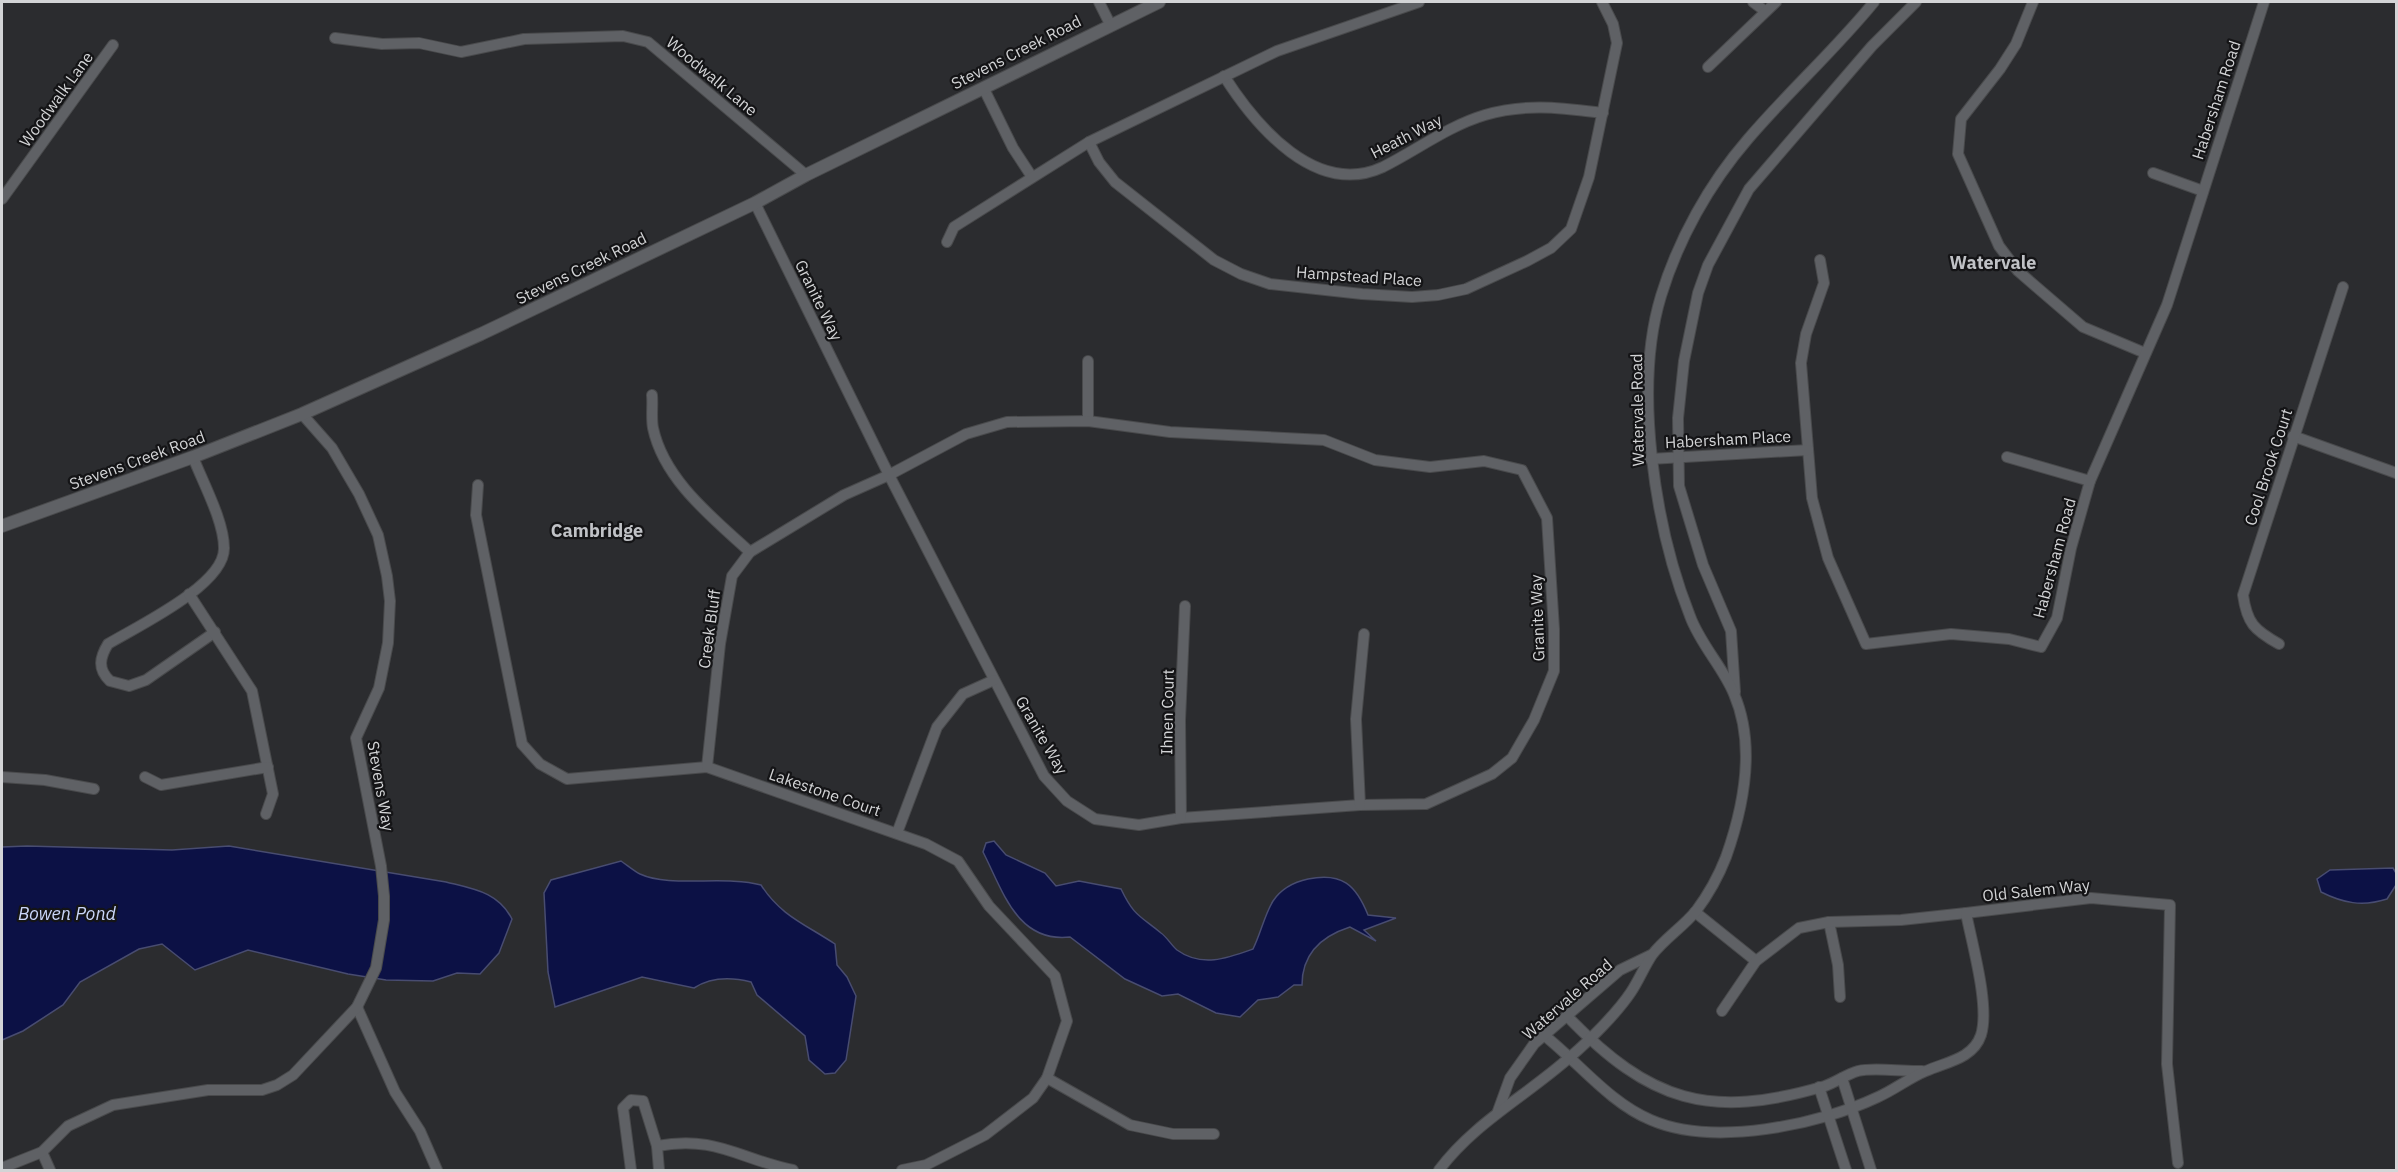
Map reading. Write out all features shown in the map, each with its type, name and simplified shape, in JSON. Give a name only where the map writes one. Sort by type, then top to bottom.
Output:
[{"type":"street","points":[[1099,2],[1110,24]]},
{"type":"street","name":"Stevens Creek Road","points":[[2,526],[193,457],[302,414],[482,334],[754,203],[1110,24],[1159,2]]},
{"type":"street","points":[[947,242],[954,227],[1089,142],[1277,51],[1419,2]]},
{"type":"street","name":"Hampstead Place","points":[[1089,142],[1099,162],[1115,182],[1214,260],[1241,274],[1270,284],[1412,297],[1467,289],[1551,248],[1571,229],[1582,203],[1617,43],[1613,24],[1602,2]]},
{"type":"street","points":[[1753,2],[1765,11]]},
{"type":"street","points":[[1708,67],[1776,2]]},
{"type":"street","name":"Watervale Road","points":[[1735,695],[1690,619],[1666,537],[1650,459],[1650,355],[1660,297],[1692,220],[1746,141],[1874,2]]},
{"type":"street","name":"Watervale Road","points":[[1439,1170],[1498,1111],[1525,1094],[1571,1057],[1630,994],[1652,955],[1695,912],[1724,861],[1736,826],[1744,781],[1746,735],[1735,695],[1731,631],[1703,565],[1679,486],[1678,418],[1692,321],[1708,265],[1726,227],[1749,189],[1872,46],[1916,2]]},
{"type":"street","points":[[2033,2],[2011,52],[1961,119],[1958,154],[1999,246],[2018,271],[2083,327],[2145,353]]},
{"type":"street","name":"Habersham Road","points":[[1820,260],[1824,283],[1806,334],[1802,363],[1808,450],[1818,527],[1828,558],[1866,644],[1951,634],[2009,639],[2041,647],[2057,618],[2071,548],[2090,481],[2145,353],[2168,306],[2264,2]]},
{"type":"street","name":"Woodwalk Lane","points":[[335,38],[382,44],[419,43],[461,52],[524,39],[623,36],[648,42],[806,175]]},
{"type":"street","name":"Woodwalk Lane","points":[[2,199],[113,45]]},
{"type":"street","name":"Heath Way","points":[[1224,76],[1245,110],[1279,145],[1334,173],[1357,175],[1382,167],[1424,143],[1485,116],[1544,106],[1603,113]]},
{"type":"street","points":[[984,89],[1032,177]]},
{"type":"street","points":[[2153,173],[2203,191]]},
{"type":"street","name":"Granite Way","points":[[754,203],[889,476],[1044,776],[1067,801],[1095,819],[1139,825],[1181,818],[1360,805],[1426,804],[1470,786],[1492,774],[1512,758],[1534,720],[1554,671],[1554,629],[1546,518],[1522,470],[1484,461],[1430,467],[1375,460],[1324,440],[1170,432],[1088,421],[1007,422],[966,434],[889,476]]},
{"type":"street","name":"Cool Brook Court","points":[[2278,644],[2258,632],[2246,616],[2243,595],[2343,287]]},
{"type":"street","points":[[1088,361],[1088,421]]},
{"type":"street","points":[[652,395],[653,428],[664,456],[700,506],[750,552]]},
{"type":"street","name":"Stevens Way","points":[[2,1168],[42,1152],[68,1126],[113,1105],[208,1090],[262,1090],[277,1085],[293,1075],[357,1007],[376,968],[384,920],[381,866],[356,738],[379,688],[388,643],[390,601],[387,576],[378,535],[359,494],[332,448],[302,414]]},
{"type":"street","points":[[2293,436],[2397,473]]},
{"type":"street","name":"Habersham Place","points":[[1650,459],[1808,450]]},
{"type":"street","points":[[193,457],[223,535],[225,551],[214,573],[189,594],[108,644],[101,656],[100,665],[106,677],[129,686],[146,680],[215,632]]},
{"type":"street","points":[[2007,458],[2090,481]]},
{"type":"street","name":"Creek Bluff","points":[[707,766],[720,644],[732,576],[750,552],[844,495],[889,476]]},
{"type":"street","name":"Lakestone Court","points":[[478,485],[476,515],[522,744],[540,764],[567,779],[707,766],[897,832],[958,861],[989,906],[1055,976],[1067,1021],[1047,1078],[1033,1098],[985,1135],[926,1165],[902,1170]]},
{"type":"street","points":[[189,594],[252,691],[273,794],[266,814]]},
{"type":"street","name":"Ihnen Court","points":[[1181,818],[1180,720],[1185,606]]},
{"type":"street","points":[[1360,805],[1356,719],[1364,634]]},
{"type":"street","points":[[897,832],[937,727],[963,694],[994,680]]},
{"type":"street","points":[[145,777],[161,785],[268,767]]},
{"type":"street","points":[[2,777],[45,780],[94,789]]},
{"type":"street","name":"Old Salem Way","points":[[1722,1011],[1756,962],[1799,928],[1829,922],[1901,920],[2091,898],[2170,905],[2167,1064],[2178,1163]]},
{"type":"street","points":[[1695,912],[1756,962]]},
{"type":"street","points":[[1545,1036],[1626,1106],[1652,1120],[1687,1130],[1757,1129],[1830,1117],[1878,1098],[1925,1071],[1971,1051],[1980,1036],[1984,1013],[1966,913]]},
{"type":"street","points":[[1829,922],[1838,965],[1840,997]]},
{"type":"street","name":"Watervale Road","points":[[1498,1111],[1510,1078],[1534,1044],[1620,970],[1652,955]]},
{"type":"street","points":[[357,1007],[395,1092],[420,1131],[437,1170]]},
{"type":"street","points":[[1567,1016],[1588,1038],[1629,1073],[1683,1098],[1736,1102],[1819,1087],[1859,1071],[1925,1071]]},
{"type":"street","points":[[1047,1078],[1130,1125],[1173,1134],[1214,1134]]},
{"type":"street","points":[[1842,1078],[1871,1170]]},
{"type":"street","points":[[1819,1087],[1846,1170]]},
{"type":"street","points":[[631,1170],[623,1108],[631,1100],[643,1101],[657,1146],[659,1170]]},
{"type":"street","points":[[657,1146],[683,1141],[716,1145],[758,1161],[793,1170]]},
{"type":"street","points":[[42,1152],[50,1170]]},
{"type":"water","points":[[994,841],[1006,855],[1045,873],[1056,886],[1079,881],[1121,889],[1138,914],[1177,950],[1196,959],[1215,960],[1253,949],[1276,897],[1288,887],[1308,879],[1330,877],[1339,879],[1353,889],[1368,915],[1396,918],[1364,930],[1376,941],[1350,927],[1323,941],[1310,955],[1303,974],[1302,985],[1294,985],[1278,997],[1258,1000],[1240,1017],[1216,1013],[1178,994],[1162,996],[1125,979],[1070,937],[1052,937],[1037,932],[1024,923],[1005,898],[983,852],[986,843]]},
{"type":"water","name":"Bowen Pond","points":[[229,846],[466,887],[492,897],[500,903],[512,919],[499,953],[480,974],[457,973],[433,981],[386,980],[348,974],[248,950],[195,970],[162,944],[139,949],[80,982],[63,1005],[23,1031],[2,1040],[2,847],[172,850]]},
{"type":"water","points":[[621,861],[640,874],[652,878],[747,882],[761,885],[785,912],[835,944],[837,965],[847,977],[856,996],[846,1060],[835,1073],[825,1074],[809,1060],[805,1036],[757,995],[751,982],[721,979],[694,988],[642,977],[555,1007],[548,972],[544,893],[551,880]]},
{"type":"water","points":[[2393,868],[2396,873],[2396,885],[2387,899],[2369,903],[2353,903],[2329,896],[2321,892],[2317,879],[2330,870]]},
{"type":"district","name":"Watervale","points":[[1993,262]]},
{"type":"district","name":"Cambridge","points":[[597,530]]}]
